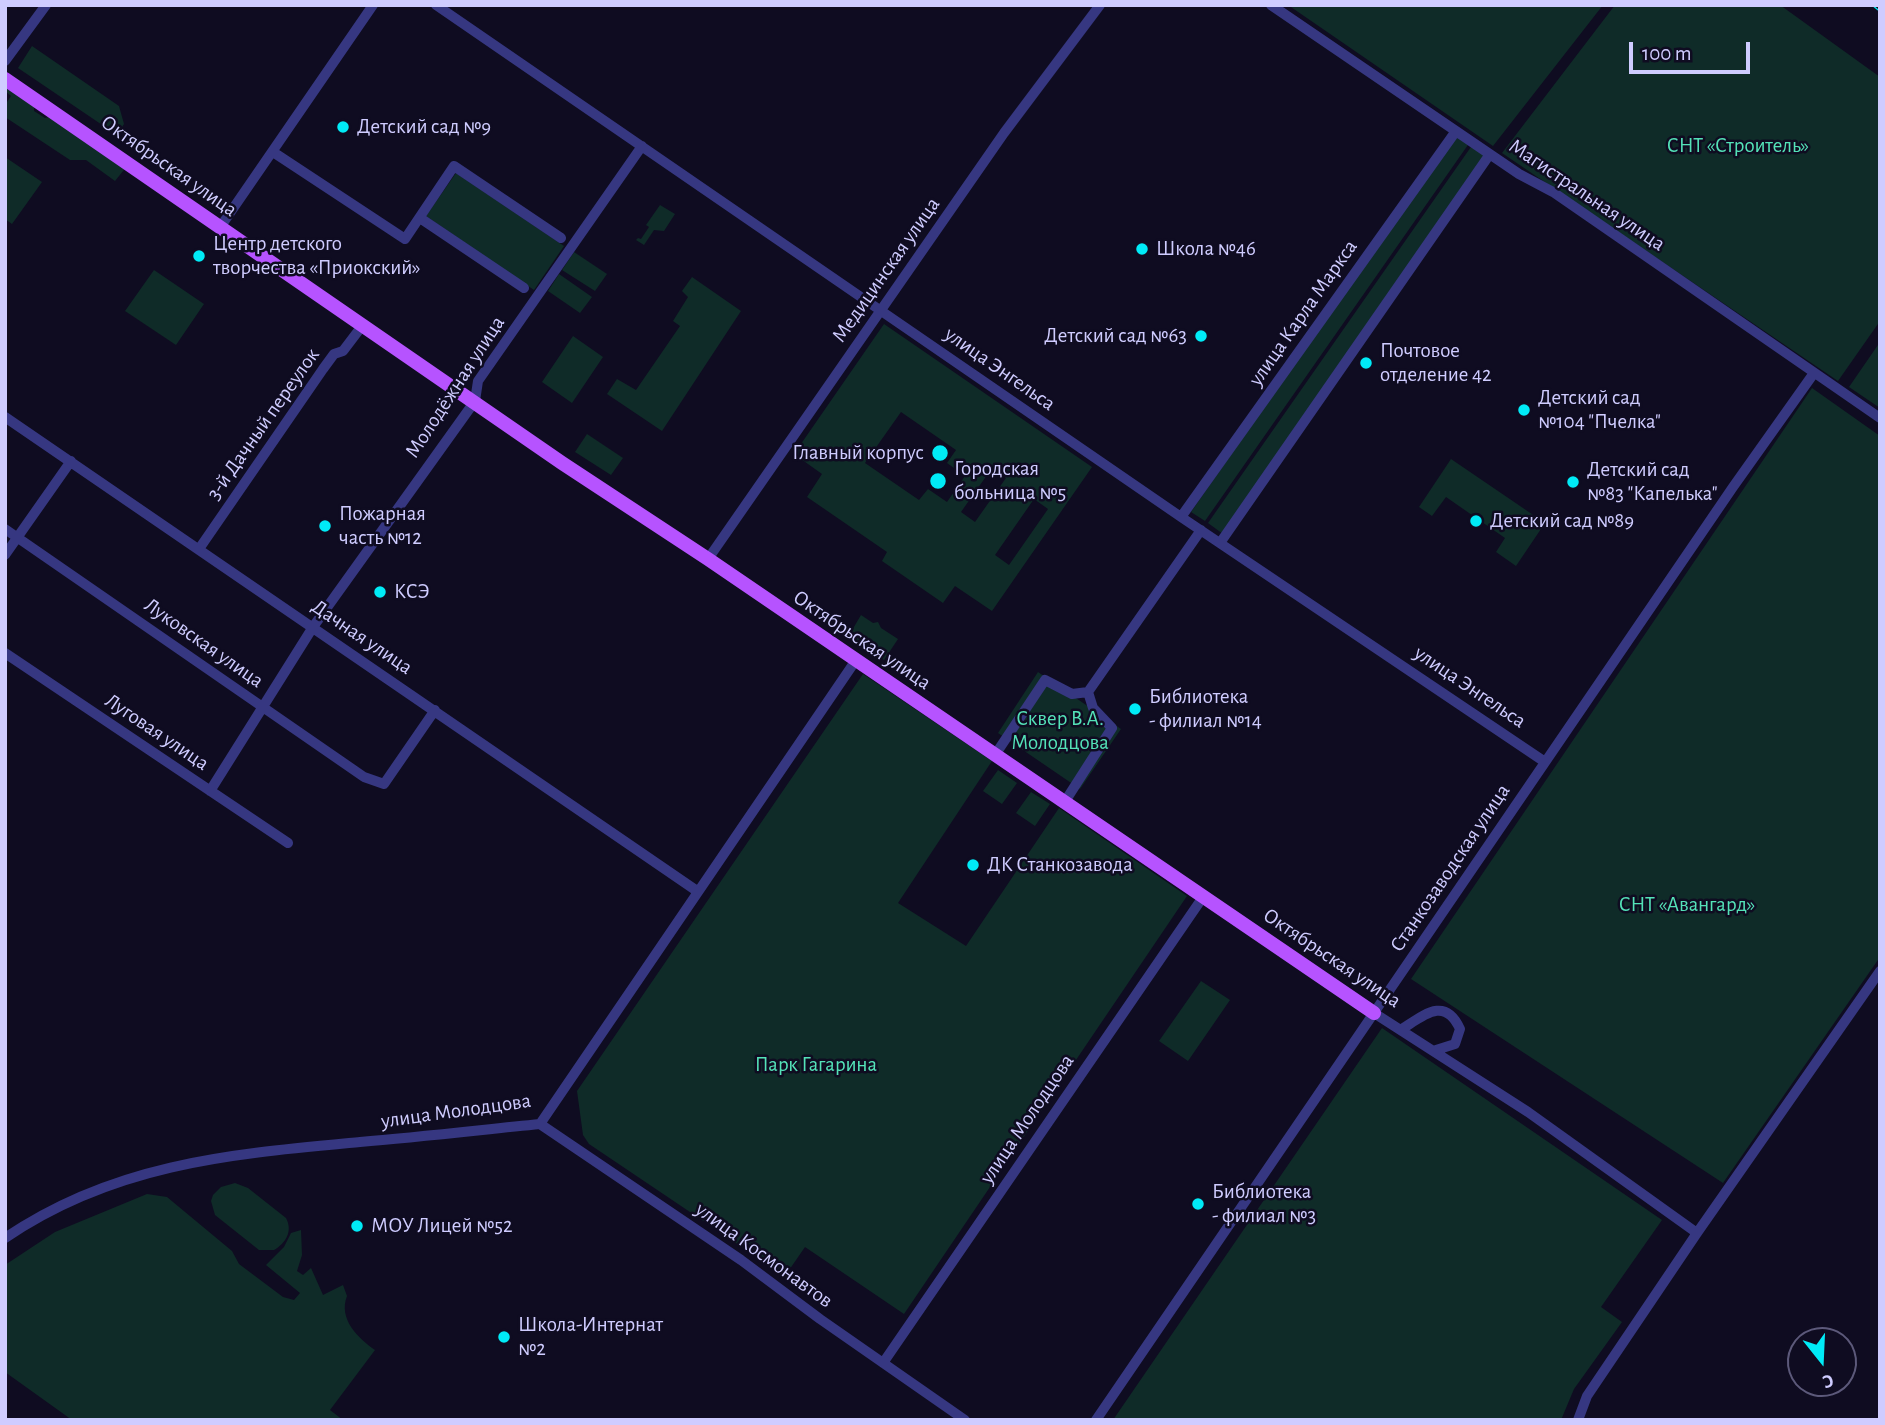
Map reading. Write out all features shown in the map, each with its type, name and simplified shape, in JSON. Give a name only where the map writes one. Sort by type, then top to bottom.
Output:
[{"type":"main road","name":"Октябрьская улица","points":[[5,79],[562,463],[708,559],[1374,1013]]},
{"type":"street","points":[[5,61],[46,5]]},
{"type":"street","points":[[220,226],[373,5]]},
{"type":"street","name":"улица Энгельса","points":[[436,5],[638,151],[882,311],[1181,517],[1545,762]]},
{"type":"street","name":"Медицинская улица","points":[[708,559],[1004,133],[1100,5]]},
{"type":"street","name":"Магистральная улица","points":[[1271,5],[1519,174],[1553,192],[1880,418]]},
{"type":"street","name":"улица Карла Маркса","points":[[1181,517],[1456,131]]},
{"type":"street","name":"Молодёжная улица","points":[[211,791],[313,627],[475,401],[478,381],[638,151]]},
{"type":"street","points":[[273,152],[405,239],[454,166],[561,238]]},
{"type":"street","points":[[1220,543],[1490,154]]},
{"type":"street","points":[[420,218],[524,288]]},
{"type":"street","name":"3-й Дачный переулок","points":[[199,549],[323,369],[334,354],[343,351],[362,326]]},
{"type":"street","name":"Станкозаводская улица","points":[[1096,1420],[1733,487],[1814,373]]},
{"type":"street","name":"Дачная улица","points":[[5,417],[697,891]]},
{"type":"street","points":[[5,555],[71,461]]},
{"type":"street","name":"Луковская улица","points":[[5,529],[364,777],[384,784],[435,710]]},
{"type":"street","points":[[995,755],[1045,680],[1072,694],[1088,692],[1201,530]]},
{"type":"street","name":"Луговая улица","points":[[5,653],[288,843]]},
{"type":"street","name":"улица Молодцова","points":[[5,1238],[42,1214],[105,1185],[189,1162],[306,1147],[540,1124],[856,660]]},
{"type":"street","points":[[1064,803],[1112,728],[1093,708],[1088,692]]},
{"type":"street","name":"улица Молодцова","points":[[883,1363],[1203,897]]},
{"type":"street","points":[[1578,1420],[1587,1396],[1880,971]]},
{"type":"street","points":[[1402,1029],[1427,1013],[1441,1010],[1455,1017],[1460,1029],[1455,1044],[1436,1050]]},
{"type":"street","name":"Октябрьская улица","points":[[1374,1013],[1436,1050],[1528,1112],[1697,1233]]},
{"type":"street","name":"улица Космонавтов","points":[[540,1124],[741,1260],[965,1420]]},
{"type":"green space","points":[[1288,5],[1603,5],[1493,146]]},
{"type":"green space","name":"СНТ «Строитель»","points":[[1615,5],[1780,5],[1880,77],[1880,321],[1838,381],[1502,153]]},
{"type":"green space","points":[[32,46],[119,106],[124,124],[117,135],[18,68]]},
{"type":"green space","points":[[5,82],[34,102],[34,111],[45,118],[53,116],[127,166],[115,181],[86,160],[70,160],[5,117],[5,105],[11,96],[5,91]]},
{"type":"green space","points":[[1456,132],[1470,142],[1205,521],[1191,512]]},
{"type":"green space","points":[[1473,144],[1488,154],[1223,534],[1208,523]]},
{"type":"green space","points":[[5,157],[42,182],[12,224],[5,219]]},
{"type":"green space","points":[[456,173],[564,246],[534,290],[426,216]]},
{"type":"green space","points":[[660,205],[675,214],[664,231],[654,230],[644,245],[636,240],[641,239],[649,227],[646,225]]},
{"type":"green space","points":[[574,252],[607,274],[595,291],[562,270]]},
{"type":"green space","points":[[154,270],[204,304],[176,345],[125,311]]},
{"type":"green space","points":[[559,274],[592,297],[580,313],[548,291]]},
{"type":"green space","points":[[692,277],[741,311],[662,431],[607,394],[617,379],[636,390],[680,326],[673,321],[688,297],[682,291]]},
{"type":"green space","name":"Городская больница №5","points":[[884,324],[1092,467],[992,611],[955,586],[943,603],[882,561],[887,552],[807,497],[822,474],[794,454]],"holes":[[[901,412],[956,450],[947,463],[965,476],[947,502],[928,489],[919,500],[865,463]],[[992,468],[1006,478],[975,522],[961,512]],[[1034,499],[1048,509],[1009,565],[995,555]]]},
{"type":"green space","points":[[573,336],[603,357],[572,403],[542,382]]},
{"type":"green space","points":[[1880,342],[1880,408],[1849,387]]},
{"type":"green space","name":"СНТ «Авангард»","points":[[1812,388],[1880,436],[1880,957],[1723,1183],[1411,979]]},
{"type":"green space","points":[[587,434],[623,458],[611,475],[575,452]]},
{"type":"green space","points":[[1451,459],[1545,523],[1516,566],[1496,552],[1505,538],[1446,497],[1432,516],[1419,507]]},
{"type":"green space","points":[[861,615],[873,623],[878,622],[881,628],[898,639],[884,660],[848,637]]},
{"type":"green space","name":"Сквер В.А. Молодцова","points":[[1038,672],[1121,729],[1080,789],[998,733]]},
{"type":"green space","name":"Парк Гагарина","points":[[863,674],[992,761],[898,903],[966,946],[1059,808],[1187,896],[904,1314],[805,1247],[785,1276],[589,1144],[583,1135],[577,1091]]},
{"type":"green space","points":[[998,770],[1017,783],[1002,804],[983,791]]},
{"type":"green space","points":[[1031,792],[1050,804],[1035,826],[1016,813]]},
{"type":"green space","points":[[1201,981],[1230,1000],[1188,1061],[1159,1041]]},
{"type":"green space","points":[[1382,1028],[1662,1220],[1601,1307],[1622,1322],[1574,1389],[1561,1420],[1113,1420]]},
{"type":"green space","points":[[235,1183],[248,1188],[286,1218],[289,1228],[287,1236],[274,1250],[259,1250],[215,1215],[211,1201],[213,1195],[221,1187]]},
{"type":"green space","points":[[147,1194],[167,1197],[232,1251],[239,1264],[283,1297],[294,1300],[300,1293],[266,1265],[284,1247],[291,1233],[301,1230],[302,1255],[297,1271],[303,1275],[311,1268],[323,1295],[343,1285],[347,1296],[347,1320],[356,1334],[375,1350],[330,1410],[343,1420],[72,1420],[5,1372],[5,1265],[55,1232]]},
{"type":"railway","points":[[1875,5],[1880,9]]},
{"type":"place","name":"Детский сад №9","points":[[343,127]]},
{"type":"place","name":"Школа №46","points":[[1142,249]]},
{"type":"place","name":"Центр детского творчества «Приокский»","points":[[199,256]]},
{"type":"place","name":"Детский сад №63","points":[[1201,336]]},
{"type":"place","name":"Почтовое отделение 42","points":[[1366,363]]},
{"type":"place","name":"Детский сад №104 \"Пчелка\"","points":[[1524,410]]},
{"type":"place","name":"Главный корпус","points":[[940,453]]},
{"type":"place","name":"Городская больница №5","points":[[938,481]]},
{"type":"place","name":"Детский сад №83 \"Капелька\"","points":[[1573,482]]},
{"type":"place","name":"Детский сад №89","points":[[1476,521]]},
{"type":"place","name":"Пожарная часть №12","points":[[325,526]]},
{"type":"place","name":"КСЭ","points":[[380,592]]},
{"type":"place","name":"Библиотека - филиал №14","points":[[1135,709]]},
{"type":"place","name":"ДК Станкозавода","points":[[973,865]]},
{"type":"place","name":"Библиотека - филиал №3","points":[[1198,1204]]},
{"type":"place","name":"МОУ Лицей №52","points":[[357,1226]]},
{"type":"place","name":"Школа-Интернат №2","points":[[504,1337]]}]
